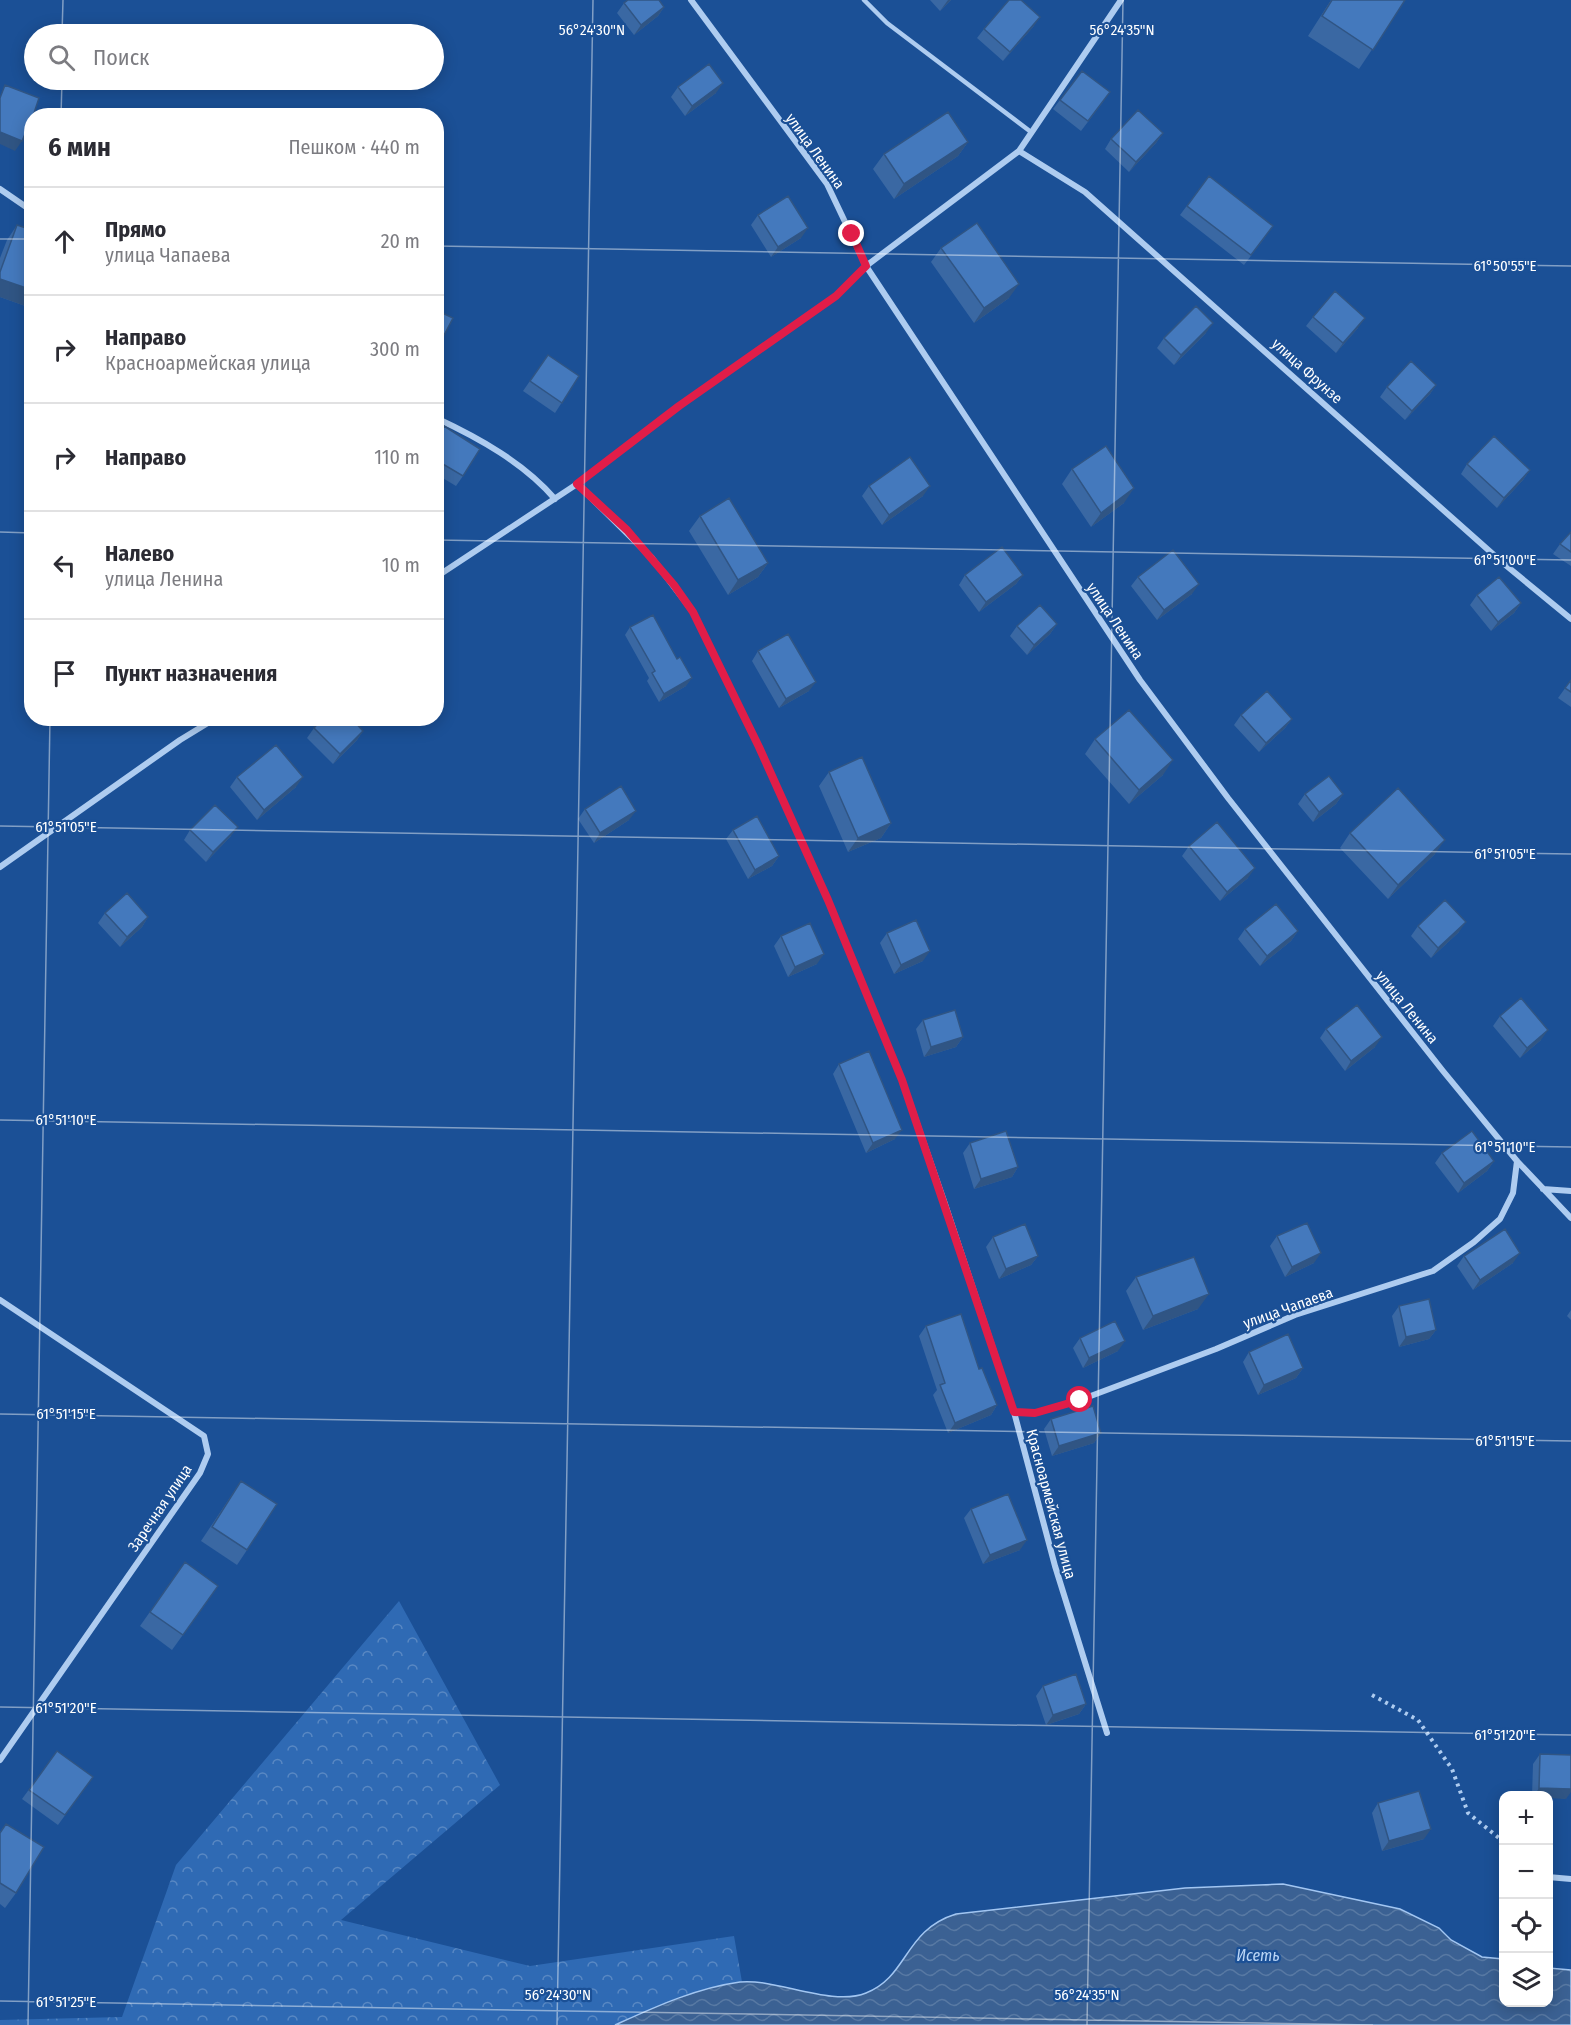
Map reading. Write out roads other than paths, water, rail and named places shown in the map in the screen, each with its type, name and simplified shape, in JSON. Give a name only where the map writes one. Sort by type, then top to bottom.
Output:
[{"type":"street","name":"улица Ленина","points":[[691,0],[827,184],[866,266],[1140,680],[1333,934],[1517,1161],[1571,1218]]},
{"type":"street","points":[[444,572],[577,484],[679,406],[836,296],[866,266],[1019,151],[1121,0]]},
{"type":"street","name":"улица Фрунзе","points":[[1019,151],[1085,192],[1503,563],[1571,619]]},
{"type":"street","points":[[0,189],[24,206]]},
{"type":"street","points":[[444,422],[477,439],[532,475],[555,499]]},
{"type":"street","name":"Красноармейская улица","points":[[577,484],[627,530],[674,585],[693,612],[759,747],[828,900],[902,1080],[1014,1412],[1055,1566],[1107,1733]]},
{"type":"street","points":[[0,867],[203,726]]},
{"type":"street","name":"улица Чапаева","points":[[1014,1412],[1035,1413],[1080,1400],[1216,1349],[1295,1315],[1433,1271],[1474,1242],[1500,1219],[1512,1193],[1517,1161]]},
{"type":"street","points":[[1543,1189],[1571,1191]]},
{"type":"street","name":"Заречная улица","points":[[0,1300],[204,1436],[208,1454],[200,1473],[0,1760]]},
{"type":"street","points":[[1553,1877],[1571,1879]]},
{"type":"lane","points":[[864,0],[888,23],[1031,132]]},
{"type":"water","name":"Исеть","points":[[1283,1884],[1400,1909],[1439,1928],[1451,1940],[1482,1957],[1499,1959],[1499,2007],[1553,2007],[1553,1968],[1571,1970],[1571,2025],[615,2025],[692,1993],[740,1982],[770,1984],[837,1997],[866,1993],[880,1986],[890,1976],[926,1931],[939,1921],[956,1914],[1185,1888]]}]
